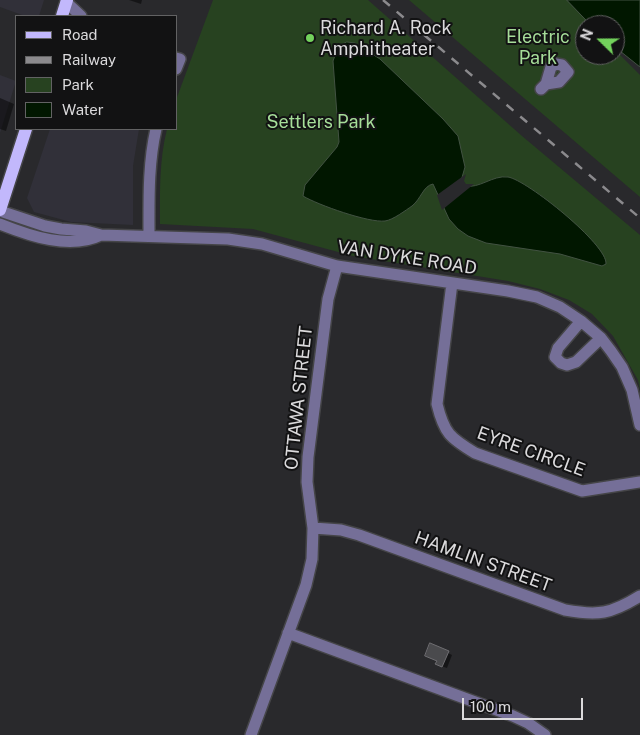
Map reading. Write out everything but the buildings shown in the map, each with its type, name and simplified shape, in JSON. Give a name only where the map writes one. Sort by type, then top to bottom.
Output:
[{"type":"main road","points":[[62,15],[67,1]]},
{"type":"main road","points":[[0,211],[26,130]]},
{"type":"street","points":[[67,1],[81,15]]},
{"type":"street","points":[[149,236],[152,146],[156,130]]},
{"type":"street","name":"VAN DYKE ROAD","points":[[0,211],[61,230],[86,231],[101,235],[228,239],[262,244],[337,266],[537,297],[560,307],[601,338],[611,351],[632,390],[640,425]]},
{"type":"street","name":"VAN DYKE ROAD","points":[[0,224],[42,238],[88,241],[101,235]]},
{"type":"street","name":"OTTAWA STREET","points":[[251,735],[306,584],[312,559],[313,528],[307,482],[308,458],[328,299],[337,266]]},
{"type":"street","name":"EYRE CIRCLE","points":[[452,283],[437,404],[441,422],[449,435],[475,453],[582,491],[640,482]]},
{"type":"street","points":[[581,321],[558,348],[555,356],[561,363],[568,365],[576,362],[601,338]]},
{"type":"street","name":"HAMLIN STREET","points":[[313,528],[341,530],[359,535],[565,610],[587,614],[606,612],[626,605],[640,596]]},
{"type":"street","points":[[288,633],[512,716],[528,723],[545,735]]},
{"type":"shaded area","points":[[0,0],[44,0],[39,15],[22,15],[0,7]]},
{"type":"shaded area","points":[[0,75],[15,81],[15,84],[0,133]]},
{"type":"shaded area","points":[[50,130],[139,130],[133,166],[133,225],[71,222],[34,212],[27,198]]},
{"type":"green space","name":"Settlers Park","points":[[213,0],[368,0],[522,136],[640,235],[640,389],[638,380],[613,336],[592,314],[569,300],[540,289],[508,281],[353,256],[253,229],[160,224],[161,165],[164,141],[167,130],[178,130],[178,95]]},
{"type":"green space","name":"Electric Park","points":[[409,0],[567,0],[581,15],[575,15],[575,65],[625,65],[625,60],[640,75],[640,197]]},
{"type":"water","points":[[567,0],[640,0],[640,67],[625,55],[625,15],[581,15]]},
{"type":"water","points":[[347,42],[355,43],[380,59],[443,119],[458,136],[465,167],[461,181],[464,186],[475,186],[502,177],[518,181],[548,201],[581,229],[603,255],[606,264],[602,266],[560,254],[486,243],[468,236],[449,219],[433,184],[424,190],[412,206],[385,221],[377,221],[344,213],[303,196],[305,185],[337,147],[339,142],[333,61],[338,47]]},
{"type":"pier","points":[[466,174],[464,181],[466,184],[474,184],[442,210],[437,195]]},
{"type":"railway","points":[[383,0],[640,218]]},
{"type":"place","name":"Richard A. Rock Amphitheater","points":[[310,38]]}]
